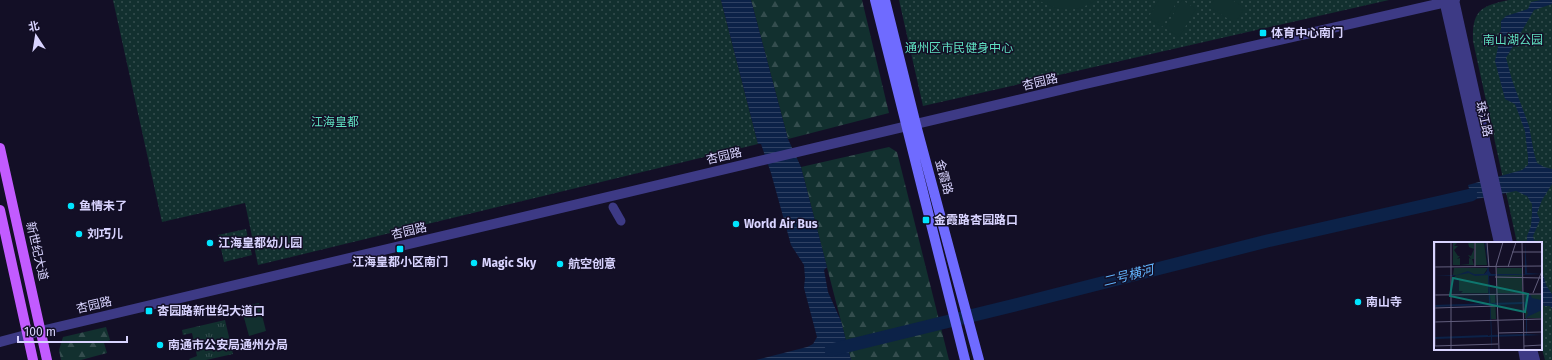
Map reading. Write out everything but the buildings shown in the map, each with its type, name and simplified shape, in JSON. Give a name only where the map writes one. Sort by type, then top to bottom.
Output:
[{"type":"main road","name":"金霞路","points":[[875,0],[965,360]]},
{"type":"main road","name":"金霞路","points":[[885,0],[916,125],[979,360]]},
{"type":"main road","name":"新世纪大道","points":[[0,148],[47,360]]},
{"type":"main road","points":[[0,210],[33,360]]},
{"type":"street","name":"杏园路","points":[[0,342],[41,331],[1081,85],[1450,1]]},
{"type":"street","name":"珠江路","points":[[1450,1],[1488,176],[1494,201],[1508,242]]},
{"type":"street","name":"珠江路","points":[[1494,201],[1499,242]]},
{"type":"street","points":[[613,207],[621,221]]},
{"type":"street","points":[[1523,350],[1525,360]]},
{"type":"street","points":[[1532,350],[1535,360]]},
{"type":"green space","name":"江海皇都","points":[[113,0],[721,0],[758,144],[258,265],[245,203],[162,222]]},
{"type":"green space","points":[[751,0],[862,0],[889,113],[788,139]]},
{"type":"green space","name":"通州区市民健身中心","points":[[899,0],[1389,0],[923,106]]},
{"type":"green space","points":[[1038,0],[1096,0],[1079,8],[1061,9]]},
{"type":"green space","points":[[1159,0],[1178,0],[1162,27],[1148,18]]},
{"type":"green space","points":[[1182,0],[1196,9],[1179,37],[1165,28]]},
{"type":"green space","points":[[1214,0],[1232,0],[1245,8],[1235,23],[1209,7]]},
{"type":"green space","name":"南山湖公园","points":[[1509,0],[1552,0],[1552,360],[1545,360],[1542,350],[1542,242],[1517,242],[1473,41],[1474,22],[1477,16],[1485,7]]},
{"type":"green space","points":[[889,147],[897,152],[949,360],[851,360],[801,167]]},
{"type":"green space","points":[[246,229],[252,255],[224,262],[218,235]]},
{"type":"green space","points":[[259,303],[266,331],[249,336],[241,307]]},
{"type":"green space","points":[[225,320],[233,354],[206,360],[190,360],[189,359],[197,356],[192,333],[183,335],[182,330]]},
{"type":"green space","points":[[106,327],[110,340],[104,343],[107,353],[81,360],[61,360],[59,350],[63,337]]},
{"type":"water","points":[[721,0],[751,0],[788,139],[801,167],[827,267],[824,270],[828,292],[841,321],[851,360],[756,360],[807,347],[813,344],[817,337],[804,288],[804,265],[791,245],[771,173],[761,144],[758,144]]},
{"type":"water","points":[[1552,0],[1552,4],[1534,10],[1506,58],[1512,80],[1529,126],[1537,163],[1552,169],[1552,184],[1542,200],[1537,213],[1540,220],[1533,236],[1535,242],[1527,242],[1527,236],[1531,226],[1532,204],[1527,196],[1516,191],[1472,200],[1468,185],[1522,170],[1528,165],[1525,131],[1515,104],[1505,99],[1495,61],[1501,21],[1506,16],[1528,9],[1531,2]]},
{"type":"water","points":[[1542,270],[1546,285],[1552,294],[1552,309],[1550,306],[1544,306],[1542,301]]},
{"type":"waterway","name":"二号横河","points":[[831,350],[1267,241],[1471,195]]},
{"type":"place","name":"体育中心南门","points":[[1263,33]]},
{"type":"place","name":"鱼情未了","points":[[71,206]]},
{"type":"place","name":"金霞路杏园路口","points":[[926,220]]},
{"type":"place","name":"World Air Bus","points":[[736,224]]},
{"type":"place","name":"刘巧儿","points":[[79,234]]},
{"type":"place","name":"江海皇都幼儿园","points":[[210,243]]},
{"type":"place","name":"江海皇都小区南门","points":[[400,249]]},
{"type":"place","name":"Magic Sky","points":[[474,263]]},
{"type":"place","name":"航空创意","points":[[560,264]]},
{"type":"place","name":"南山寺","points":[[1358,302]]},
{"type":"place","name":"杏园路新世纪大道口","points":[[149,311]]},
{"type":"place","name":"南通市公安局通州分局","points":[[160,345]]}]
